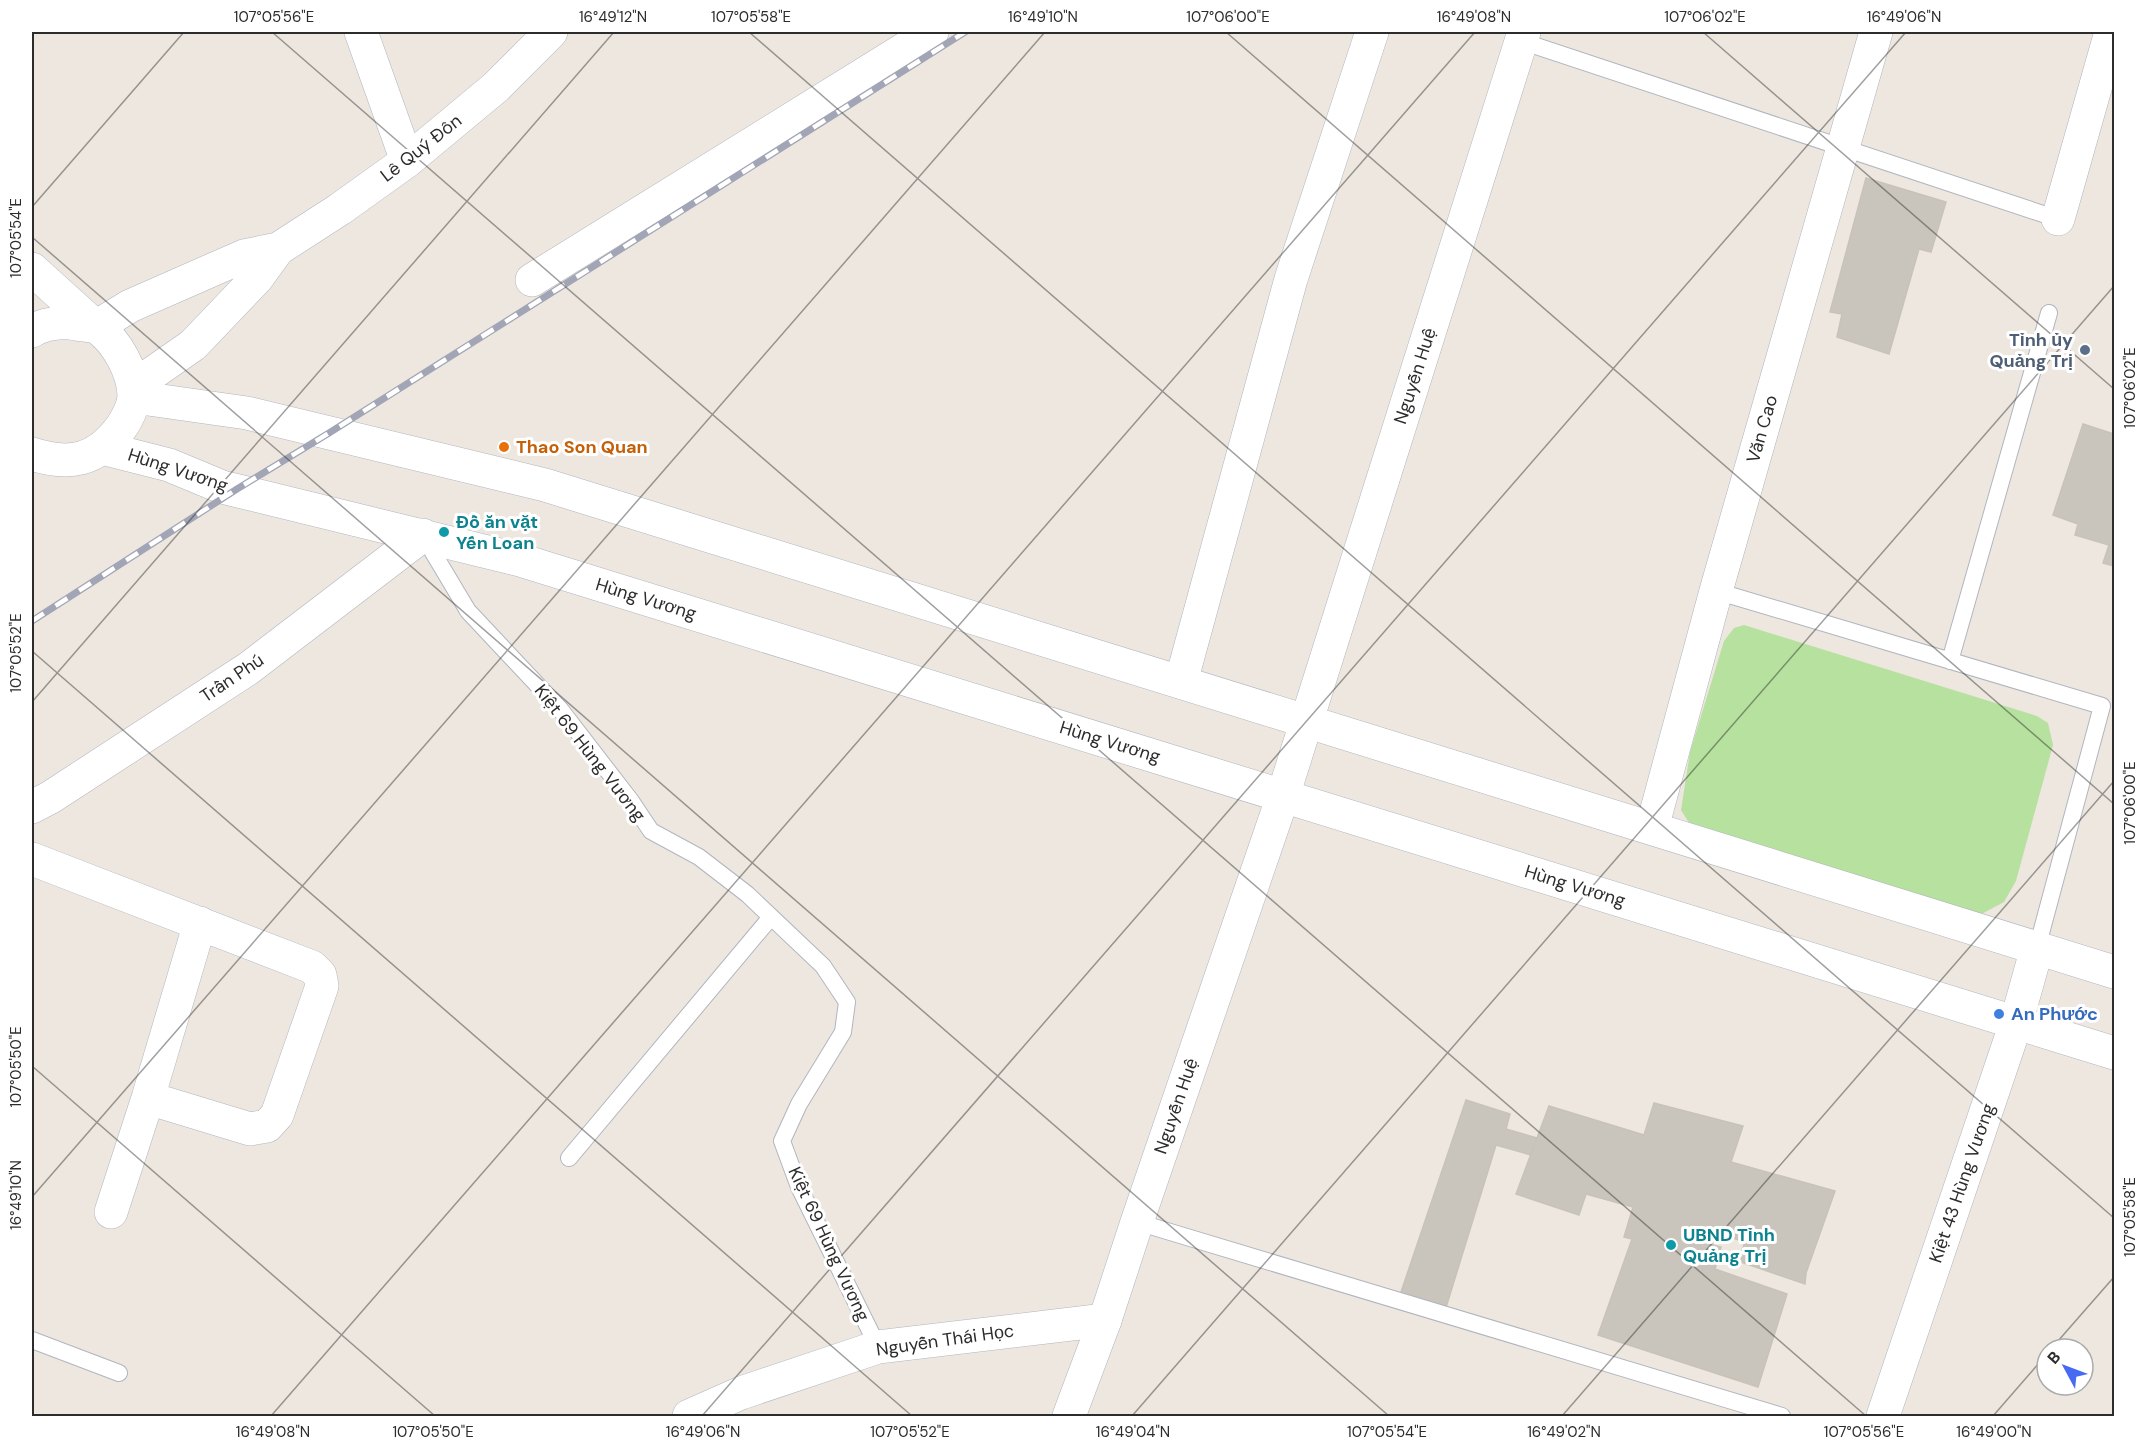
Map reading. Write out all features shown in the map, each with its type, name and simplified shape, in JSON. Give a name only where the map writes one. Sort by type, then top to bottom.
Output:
[{"type":"street","points":[[362,32],[407,161]]},
{"type":"street","name":"Lê Quý Đôn","points":[[102,448],[109,444],[125,422],[134,397],[150,375],[193,345],[257,278],[279,249],[407,161],[496,87],[551,32]]},
{"type":"street","points":[[532,280],[932,32]]},
{"type":"street","points":[[1181,682],[1291,279],[1372,32]]},
{"type":"street","name":"Văn Cao","points":[[1653,828],[1716,591],[1876,32]]},
{"type":"street","points":[[2058,219],[2111,32]]},
{"type":"street","name":"Nguyễn Huệ","points":[[1069,1416],[1105,1320],[1283,796],[1523,36]]},
{"type":"street","name":"Lê Quý Đôn","points":[[96,327],[130,306],[244,256],[279,249]]},
{"type":"street","points":[[32,269],[116,347],[128,370],[134,397],[247,413],[545,485],[2115,972]]},
{"type":"street","points":[[32,331],[67,322],[96,327]]},
{"type":"street","points":[[32,454],[59,461],[85,458],[102,448]]},
{"type":"street","name":"Hùng Vương","points":[[102,448],[169,465],[222,487],[532,563],[2115,1053]]},
{"type":"street","name":"Trần Phú","points":[[32,807],[51,797],[249,668],[423,535]]},
{"type":"street","points":[[32,859],[312,967],[320,975],[321,986],[277,1115],[267,1126],[250,1129],[148,1098]]},
{"type":"street","points":[[111,1212],[148,1098],[200,923]]},
{"type":"street","name":"Kiệt 43 Hùng Vương","points":[[1883,1416],[2016,1023],[2037,948]]},
{"type":"street","name":"Nguyễn Thái Học","points":[[689,1416],[741,1394],[878,1347],[1105,1320]]},
{"type":"lane","points":[[1523,36],[1843,148],[2058,219]]},
{"type":"lane","points":[[1950,661],[2049,313]]},
{"type":"lane","name":"Kiệt 69 Hùng Vương","points":[[423,535],[468,611],[560,709],[631,801],[651,831],[699,857],[747,894],[824,966],[847,1002],[843,1032],[800,1104],[782,1141],[799,1187],[878,1347]]},
{"type":"lane","points":[[1716,591],[2102,706],[2037,948]]},
{"type":"lane","points":[[569,1158],[771,917]]},
{"type":"lane","points":[[1137,1222],[1782,1416]]},
{"type":"lane","points":[[32,1341],[119,1373]]},
{"type":"green space","points":[[1744,625],[2037,716],[2048,723],[2053,745],[2016,881],[2004,902],[1972,919],[1691,826],[1681,810],[1690,752],[1724,641],[1734,628]]},
{"type":"building","points":[[1866,178],[1946,202],[1931,252],[1919,249],[1889,354],[1837,337],[1842,314],[1830,312]]},
{"type":"building","points":[[2083,424],[2114,434],[2114,566],[2103,563],[2109,545],[2075,535],[2078,524],[2053,515]]},
{"type":"building","points":[[1466,1100],[1510,1114],[1506,1129],[1537,1138],[1531,1155],[1496,1145],[1444,1314],[1399,1298]]},
{"type":"building","name":"UBND Tỉnh Quảng Trị","points":[[1654,1103],[1743,1126],[1731,1162],[1835,1191],[1806,1273],[1805,1284],[1738,1261],[1745,1242],[1702,1228],[1698,1241],[1721,1247],[1715,1269],[1787,1294],[1758,1387],[1598,1335],[1632,1239],[1624,1237],[1633,1207],[1586,1194],[1579,1215],[1516,1194],[1549,1106],[1644,1135]]},
{"type":"railway","points":[[32,621],[237,489],[965,32]]},
{"type":"place","name":"Tỉnh ủy Quảng Trị","points":[[2085,350]]},
{"type":"place","name":"Thao Son Quan","points":[[504,447]]},
{"type":"place","name":"Đồ ăn vặt Yến Loan","points":[[444,532]]},
{"type":"place","name":"An Phước","points":[[1999,1014]]},
{"type":"place","name":"UBND Tỉnh Quảng Trị","points":[[1671,1245]]}]
